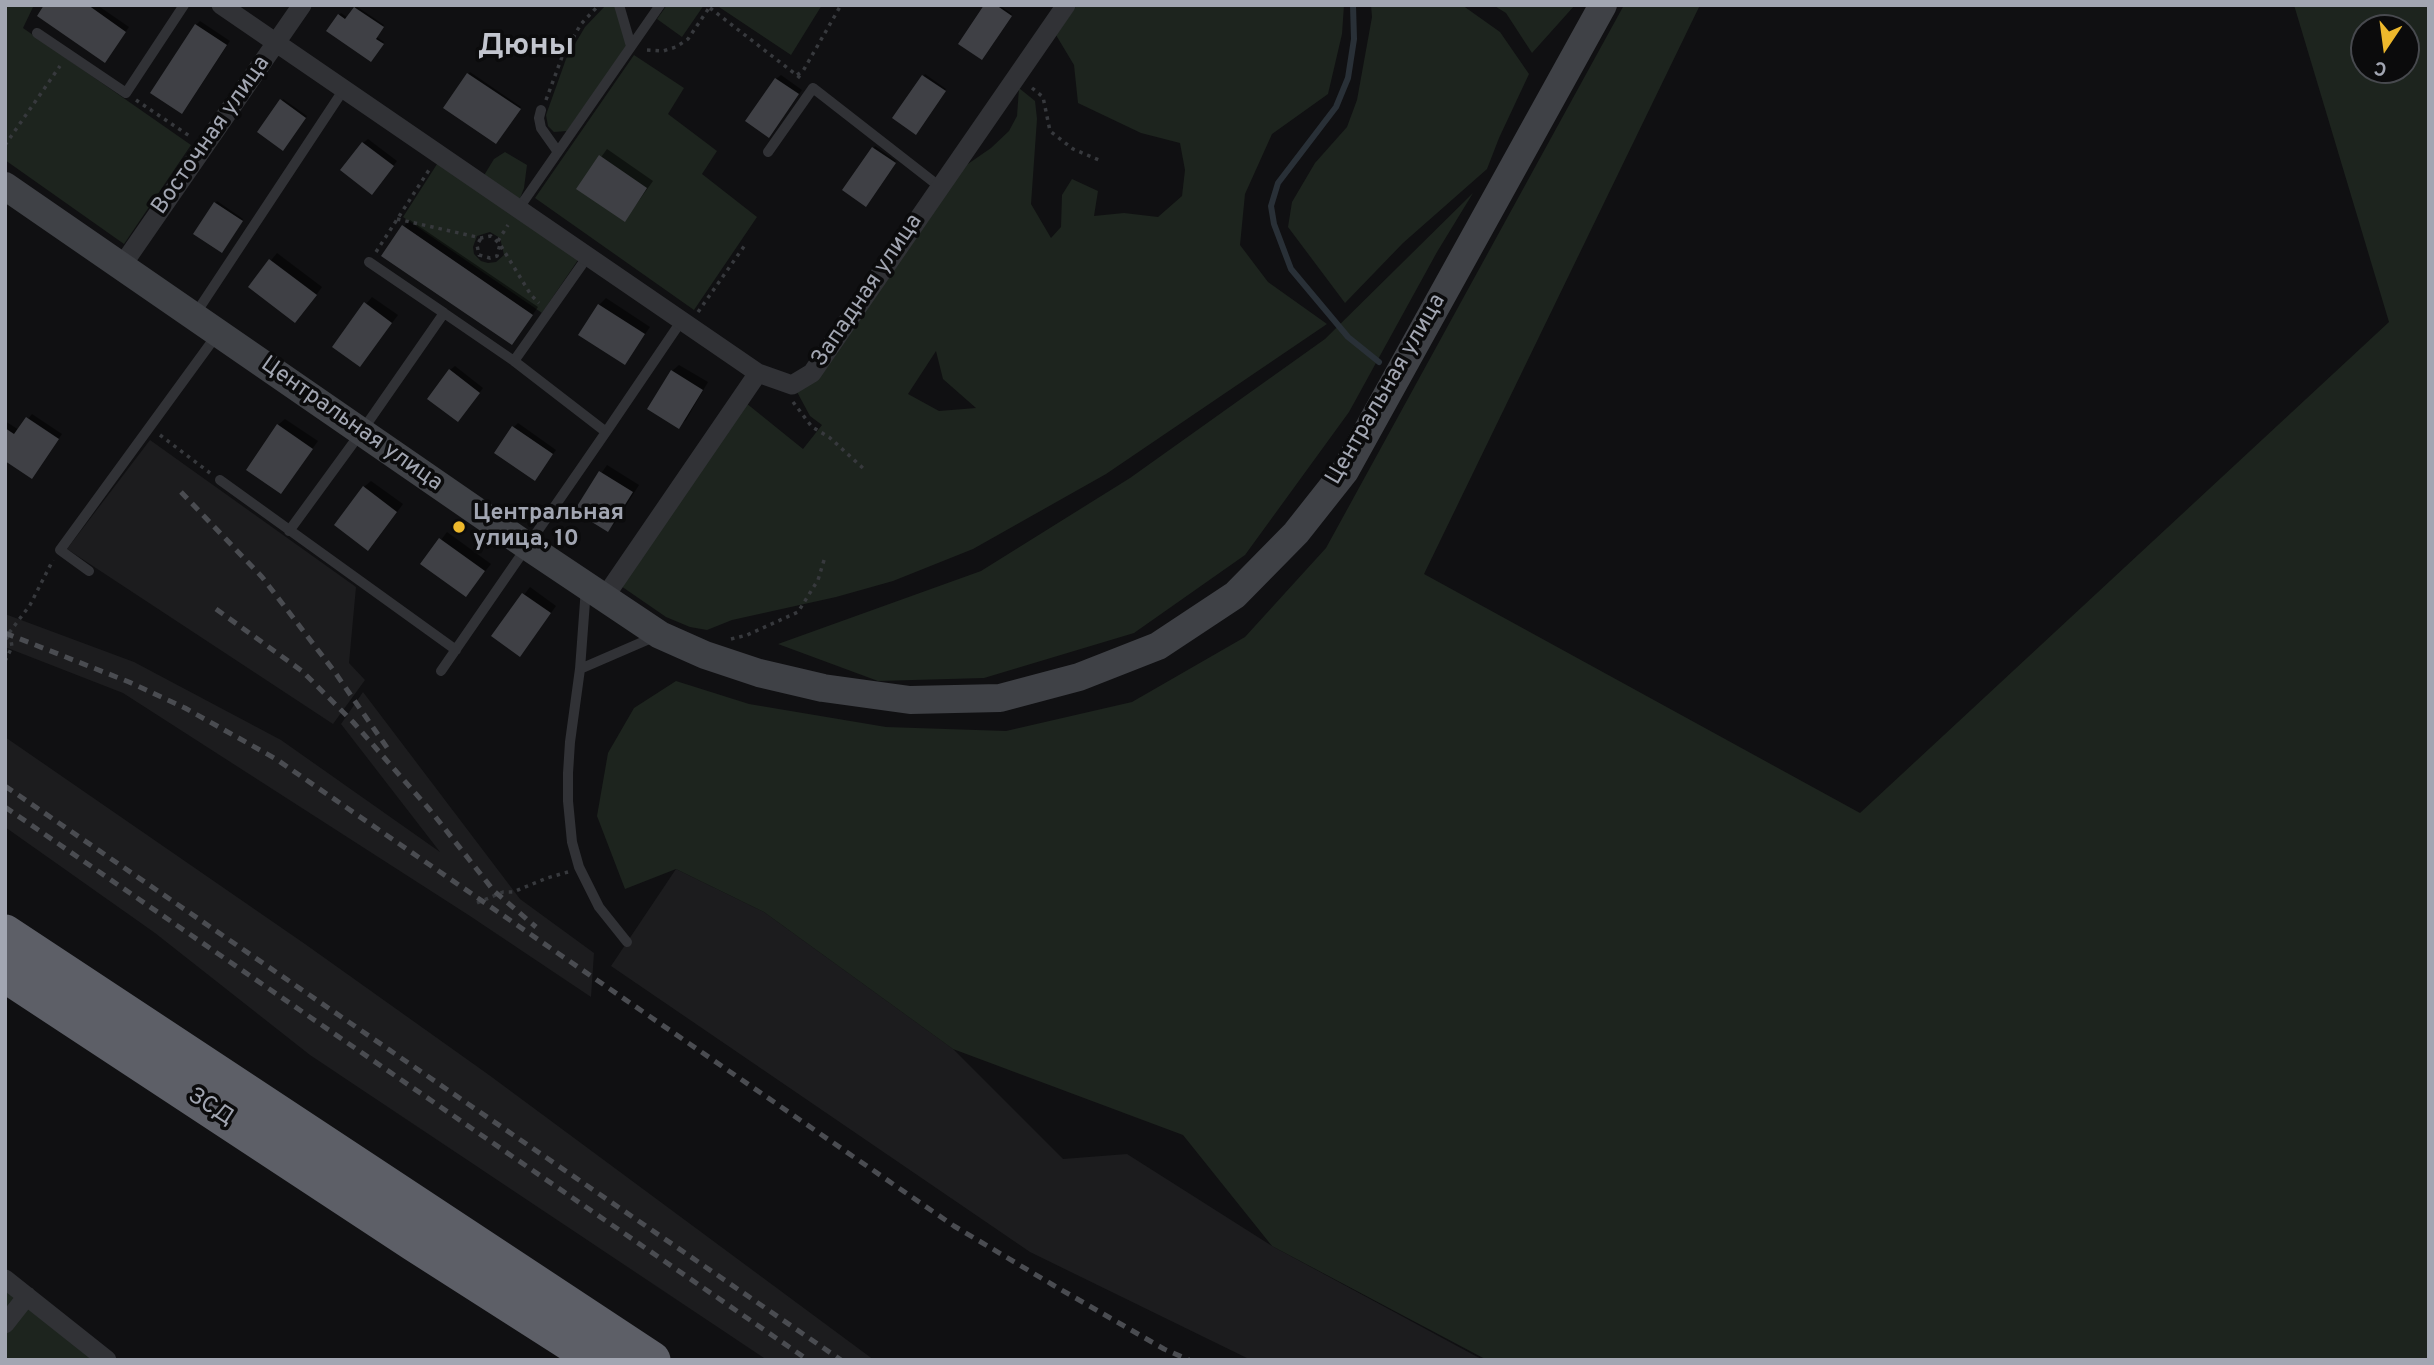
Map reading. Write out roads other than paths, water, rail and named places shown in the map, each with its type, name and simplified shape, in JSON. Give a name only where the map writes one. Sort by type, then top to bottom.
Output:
[{"type":"highway","points":[[5,933],[652,1360]]},
{"type":"highway","name":"ЗСД","points":[[5,974],[597,1360]]},
{"type":"main road","name":"Центральная улица","points":[[5,186],[660,635],[688,648],[759,673],[823,688],[910,700],[1000,698],[1079,677],[1158,646],[1236,595],[1296,533],[1345,471],[1603,5]]},
{"type":"street","points":[[221,5],[758,373],[595,592]]},
{"type":"street","name":"Восточная улица","points":[[121,267],[302,5]]},
{"type":"street","name":"Западная улица","points":[[758,373],[792,385],[812,373],[1066,5]]},
{"type":"street","points":[[5,1279],[107,1360]]},
{"type":"street","points":[[5,1324],[27,1296]]},
{"type":"lane","points":[[37,33],[126,93],[184,5]]},
{"type":"lane","points":[[618,5],[631,46]]},
{"type":"lane","points":[[519,208],[660,5]]},
{"type":"lane","points":[[768,152],[813,88],[940,187]]},
{"type":"lane","points":[[194,316],[344,89]]},
{"type":"lane","points":[[541,110],[541,128],[558,152]]},
{"type":"lane","points":[[514,361],[589,256]]},
{"type":"lane","points":[[369,262],[514,361],[606,432]]},
{"type":"lane","points":[[289,531],[444,313]]},
{"type":"lane","points":[[441,671],[685,322]]},
{"type":"lane","points":[[89,570],[60,550],[218,333]]},
{"type":"lane","points":[[220,480],[456,650]]},
{"type":"lane","points":[[595,592],[580,669],[570,742],[568,801],[572,842],[579,867],[599,907],[627,942]]},
{"type":"lane","points":[[580,669],[660,635]]},
{"type":"waterway","points":[[1353,5],[1354,39],[1348,78],[1336,107],[1278,183],[1271,206],[1274,224],[1291,269],[1348,337],[1379,362]]},
{"type":"railway","points":[[181,492],[262,577],[334,671],[388,749]]},
{"type":"railway","points":[[216,609],[302,671],[353,722],[430,810],[494,891],[536,927]]},
{"type":"railway","points":[[5,633],[129,682],[185,708],[276,759],[954,1226],[1164,1349],[1189,1360]]},
{"type":"railway","points":[[5,786],[841,1360]]},
{"type":"railway","points":[[5,807],[808,1360]]},
{"type":"place","name":"Центральная улица, 10","points":[[459,527]]},
{"type":"district","name":"Дюны","points":[[526,48]]}]
